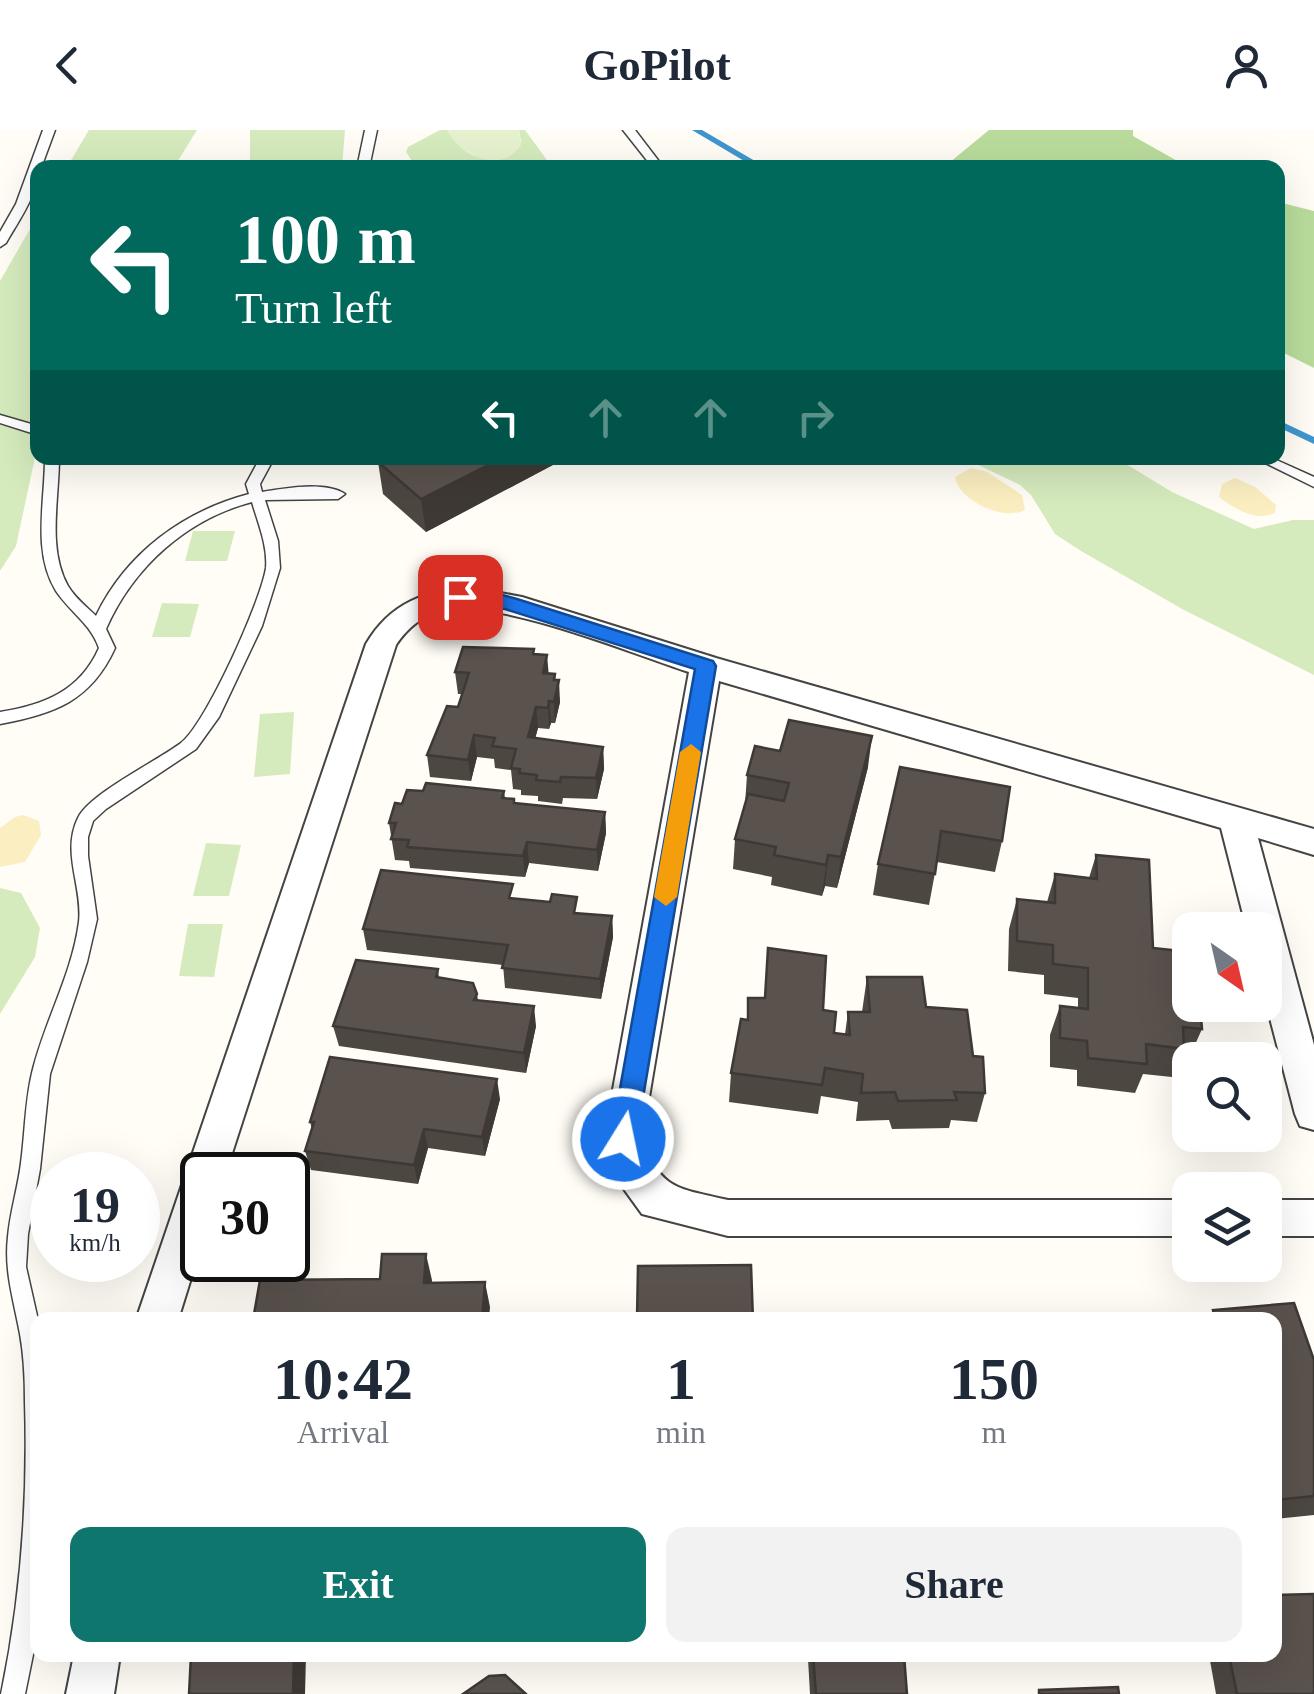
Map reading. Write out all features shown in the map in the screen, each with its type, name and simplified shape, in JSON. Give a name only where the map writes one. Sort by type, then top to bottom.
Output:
[{"type":"street","points":[[213,1152],[381,644],[391,625],[410,611],[437,600],[488,598],[706,666],[1314,842]]},
{"type":"street","points":[[706,666],[623,1139],[636,1173],[656,1201],[728,1218],[1172,1218]]},
{"type":"street","points":[[1236,821],[1260,912]]},
{"type":"street","points":[[1282,994],[1314,1114]]},
{"type":"street","points":[[1282,1218],[1314,1218]]},
{"type":"street","points":[[160,1312],[180,1250]]},
{"type":"street","points":[[90,1694],[95,1662]]},
{"type":"lane","points":[[38,160],[49,130]]},
{"type":"lane","points":[[365,160],[371,130]]},
{"type":"lane","points":[[628,130],[653,160]]},
{"type":"lane","points":[[0,243],[30,182]]},
{"type":"lane","points":[[0,419],[30,428]]},
{"type":"lane","points":[[0,718],[54,705],[95,677],[107,648],[100,626],[58,583],[50,527],[52,465]]},
{"type":"lane","points":[[30,1332],[16,1268],[21,1202],[30,1169],[40,1074],[78,962],[88,919],[78,856],[80,837],[86,818],[100,805],[190,745],[211,717],[254,626],[272,568],[272,541],[254,495],[255,476],[262,465]]},
{"type":"lane","points":[[1277,465],[1314,483]]},
{"type":"lane","points":[[100,626],[106,608],[168,535],[202,514],[254,495],[338,494]]},
{"type":"lane","points":[[79,607],[106,608]]},
{"type":"lane","points":[[13,1694],[30,1588]]},
{"type":"green space","points":[[89,130],[197,130],[178,160],[71,160]]},
{"type":"green space","points":[[250,130],[345,130],[343,160],[250,160]]},
{"type":"green space","points":[[447,130],[464,150],[490,158],[521,142],[519,130],[525,130],[547,160],[411,160],[406,152],[408,147]]},
{"type":"green space","points":[[447,130],[519,130],[521,145],[503,159],[481,158],[461,147]]},
{"type":"green space","points":[[989,130],[1133,130],[1133,136],[1176,160],[953,160]]},
{"type":"green space","points":[[1285,204],[1314,211],[1314,368],[1285,354]]},
{"type":"green space","points":[[30,229],[30,465],[33,465],[16,546],[0,571],[0,281]]},
{"type":"green space","points":[[979,465],[1128,465],[1172,492],[1254,529],[1293,520],[1314,520],[1314,675],[1184,610],[1081,551],[1055,534],[1031,495],[1020,485]]},
{"type":"green space","points":[[193,531],[235,531],[227,561],[185,561]]},
{"type":"green space","points":[[162,603],[199,604],[190,637],[152,637]]},
{"type":"green space","points":[[294,712],[290,774],[254,777],[260,714]]},
{"type":"green space","points":[[206,843],[241,845],[229,896],[193,896]]},
{"type":"green space","points":[[0,888],[21,893],[40,928],[35,957],[0,1014]]},
{"type":"green space","points":[[188,924],[223,924],[214,977],[179,976]]},
{"type":"sand","points":[[971,468],[987,472],[1022,495],[1025,510],[994,511],[964,494],[955,477]]},
{"type":"sand","points":[[1235,478],[1255,487],[1276,505],[1275,513],[1253,515],[1219,497],[1222,484]]},
{"type":"sand","points":[[23,815],[39,821],[41,835],[25,862],[0,867],[0,828]]},
{"type":"building","points":[[381,465],[488,465],[421,499]]},
{"type":"building","points":[[463,647],[534,649],[533,654],[547,655],[543,673],[555,674],[554,680],[559,680],[554,702],[549,701],[548,708],[536,707],[528,737],[603,747],[596,778],[536,780],[537,775],[511,768],[516,749],[492,746],[495,738],[474,735],[468,760],[427,755],[447,706],[458,707],[469,673],[455,672]]},
{"type":"building","points":[[789,720],[872,736],[841,857],[828,855],[826,865],[774,855],[776,847],[735,839],[748,794],[784,801],[789,783],[747,775],[755,746],[780,751]]},
{"type":"building","points":[[900,767],[1010,787],[1002,841],[941,831],[935,874],[878,864]]},
{"type":"building","points":[[426,783],[504,791],[502,798],[514,799],[514,803],[605,812],[597,850],[527,842],[523,856],[407,847],[409,840],[391,839],[396,823],[389,823],[395,803],[402,804],[407,790],[423,791]]},
{"type":"building","points":[[1096,855],[1149,860],[1153,948],[1172,950],[1172,1022],[1201,1022],[1202,1029],[1183,1027],[1184,1042],[1172,1042],[1172,1047],[1146,1044],[1147,1064],[1088,1058],[1087,1041],[1060,1038],[1060,1006],[1088,1009],[1088,968],[1053,964],[1053,945],[1017,941],[1017,899],[1055,903],[1055,874],[1097,879]]},
{"type":"building","points":[[381,870],[513,884],[509,898],[550,902],[552,894],[577,897],[574,913],[612,916],[600,979],[502,968],[508,945],[363,929]]},
{"type":"building","points":[[768,948],[826,956],[823,1010],[836,1012],[834,1033],[850,1035],[848,1012],[870,1012],[867,977],[922,977],[926,1007],[967,1010],[973,1056],[983,1057],[985,1093],[954,1092],[957,1100],[898,1101],[895,1092],[861,1093],[863,1074],[825,1068],[822,1085],[731,1073],[741,1019],[748,1020],[748,998],[765,998]]},
{"type":"building","points":[[356,960],[438,969],[436,977],[473,983],[477,994],[474,1000],[534,1006],[524,1053],[333,1026]]},
{"type":"building","points":[[330,1057],[497,1079],[482,1137],[424,1129],[414,1165],[305,1151]]},
{"type":"building","points":[[382,1254],[426,1254],[424,1283],[485,1282],[483,1312],[254,1312],[260,1282],[380,1279]]},
{"type":"building","points":[[751,1265],[753,1312],[637,1312],[638,1266]]},
{"type":"building","points":[[1294,1303],[1314,1360],[1314,1496],[1282,1499],[1282,1312],[1213,1310]]},
{"type":"building","points":[[1314,1594],[1314,1694],[1237,1694],[1230,1662],[1282,1662],[1282,1595]]},
{"type":"building","points":[[191,1662],[294,1662],[293,1694],[189,1694]]},
{"type":"building","points":[[814,1662],[905,1662],[907,1694],[816,1694]]},
{"type":"building","points":[[505,1675],[526,1694],[463,1694],[489,1676]]},
{"type":"building","points":[[1118,1687],[1119,1694],[1039,1694],[1039,1690]]},
{"type":"waterway","points":[[696,130],[749,160]]},
{"type":"waterway","points":[[1285,426],[1314,441]]},
{"type":"slow traffic","points":[[666,897],[691,752]]},
{"type":"route","points":[[460,597],[510,604],[706,666],[623,1139]]}]
